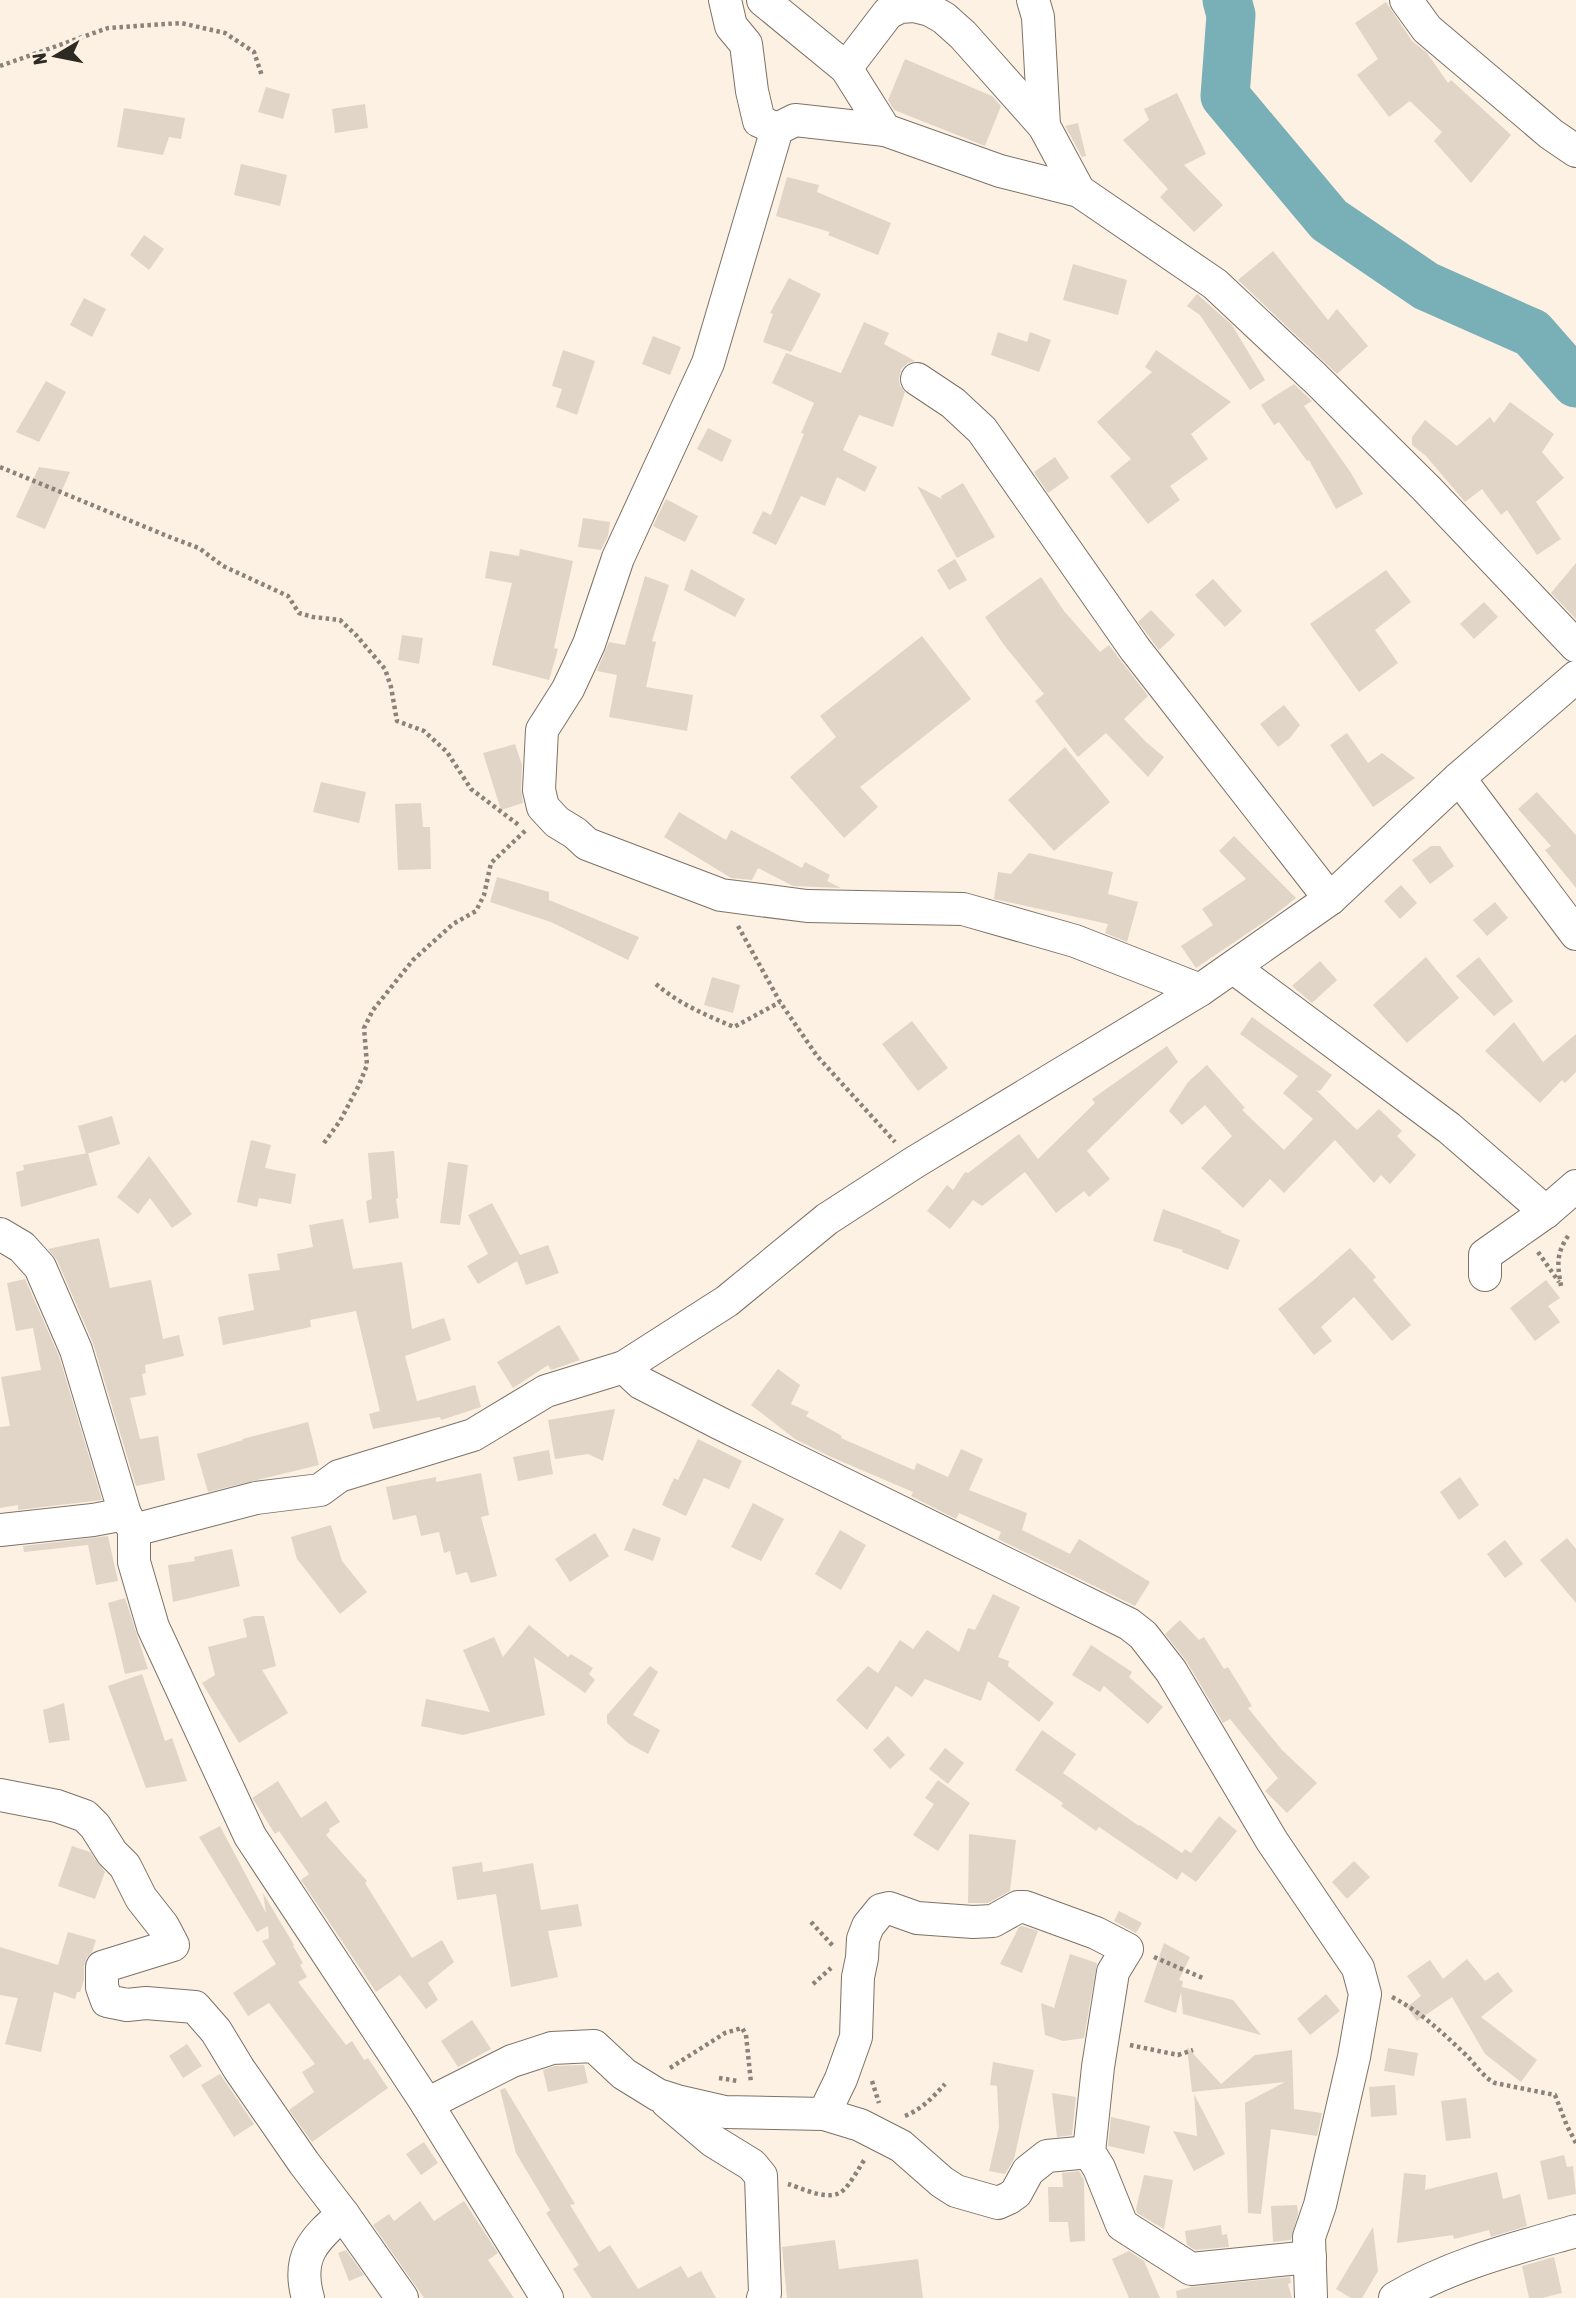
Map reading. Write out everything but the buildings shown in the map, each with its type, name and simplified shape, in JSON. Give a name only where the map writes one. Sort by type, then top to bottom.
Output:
[{"type":"street","points":[[725,0],[731,26],[746,44],[759,121],[776,129]]},
{"type":"street","points":[[763,0],[846,68],[885,130]]},
{"type":"street","points":[[1033,0],[1038,17],[1044,126]]},
{"type":"street","points":[[1406,0],[1427,29],[1576,151]]},
{"type":"street","points":[[846,68],[888,13],[900,7],[914,6],[930,10],[963,35],[1044,126],[1079,191]]},
{"type":"street","points":[[1200,990],[1075,941],[963,909],[807,906],[721,895],[587,844],[557,822],[534,819],[539,790],[542,730],[568,689],[589,643],[618,558],[708,363],[776,129],[795,120],[885,130],[1000,171],[1079,191],[1215,284],[1426,488],[1576,646]]},
{"type":"street","points":[[917,379],[953,403],[982,430],[1135,649],[1330,900]]},
{"type":"street","points":[[0,1530],[93,1520],[130,1522],[256,1498],[320,1490],[339,1476],[473,1434],[546,1391],[624,1367],[727,1301],[827,1219],[915,1162],[1200,990],[1330,900],[1459,778],[1576,677]]},
{"type":"street","points":[[1459,778],[1576,934]]},
{"type":"street","points":[[1234,968],[1449,1128],[1547,1221]]},
{"type":"street","points":[[1485,1275],[1485,1255],[1547,1221],[1576,1186]]},
{"type":"street","points":[[0,1234],[22,1247],[40,1267],[76,1350],[130,1522],[134,1562],[153,1627],[250,1836],[427,2104],[548,2298]]},
{"type":"street","points":[[624,1367],[641,1383],[1129,1624],[1143,1635],[1171,1671],[1272,1841],[1358,1968],[1363,1982],[1365,1994],[1354,2057],[1320,2205],[1310,2237],[1311,2298]]},
{"type":"street","points":[[0,1795],[57,1806],[85,1816],[95,1826],[112,1853],[125,1866],[141,1898],[163,1926],[173,1945],[102,1967],[102,1987],[107,2001],[127,2005],[146,2003],[195,2007],[216,2031],[304,2163],[344,2214],[402,2298]]},
{"type":"street","points":[[824,2114],[841,2079],[856,2037],[858,1977],[863,1939],[868,1926],[881,1910],[889,1908],[917,1918],[993,1922],[1018,1907],[1025,1907],[1096,1933],[1126,1949],[1113,1972],[1089,2152],[1099,2168],[1122,2225],[1191,2269],[1310,2257]]},
{"type":"street","points":[[427,2104],[512,2061],[552,2048],[594,2046],[624,2074],[662,2082],[725,2112],[824,2114],[871,2130],[901,2146],[956,2191],[998,2203],[1016,2193],[1028,2171],[1047,2156],[1089,2152]]},
{"type":"street","points":[[662,2082],[713,2141],[752,2165],[761,2176],[763,2298]]},
{"type":"street","points":[[307,2298],[303,2265],[317,2237],[344,2214]]},
{"type":"street","points":[[1395,2298],[1455,2267],[1576,2231]]},
{"type":"path","points":[[0,66],[108,28],[181,23],[225,33],[254,52],[262,76]]},
{"type":"path","points":[[0,467],[199,548],[223,566],[288,596],[299,613],[340,620],[385,669],[397,721],[425,731],[447,752],[471,789],[534,819],[491,863],[484,895],[476,911],[453,924],[413,960],[373,1010],[364,1028],[367,1065],[340,1121],[324,1143]]},
{"type":"path","points":[[721,895],[780,1002],[817,1056],[915,1162]]},
{"type":"path","points":[[656,984],[671,997],[698,1012],[734,1027],[780,1002]]},
{"type":"path","points":[[1547,1221],[1562,1286],[1557,1265],[1560,1247],[1570,1233],[1547,1221]]},
{"type":"path","points":[[1126,1949],[1155,1957],[1205,1979]]},
{"type":"path","points":[[1363,1982],[1431,2021],[1488,2079],[1555,2095],[1576,2143]]},
{"type":"path","points":[[662,2082],[725,2033],[742,2028],[745,2030],[751,2083]]},
{"type":"path","points":[[1103,2035],[1170,2054],[1178,2055],[1192,2050]]},
{"type":"path","points":[[761,2176],[822,2194],[837,2194],[845,2189],[871,2130],[916,2112],[945,2084]]},
{"type":"waterway","points":[[1227,0],[1231,15],[1225,96],[1329,220],[1426,286],[1532,333],[1576,383]]}]
